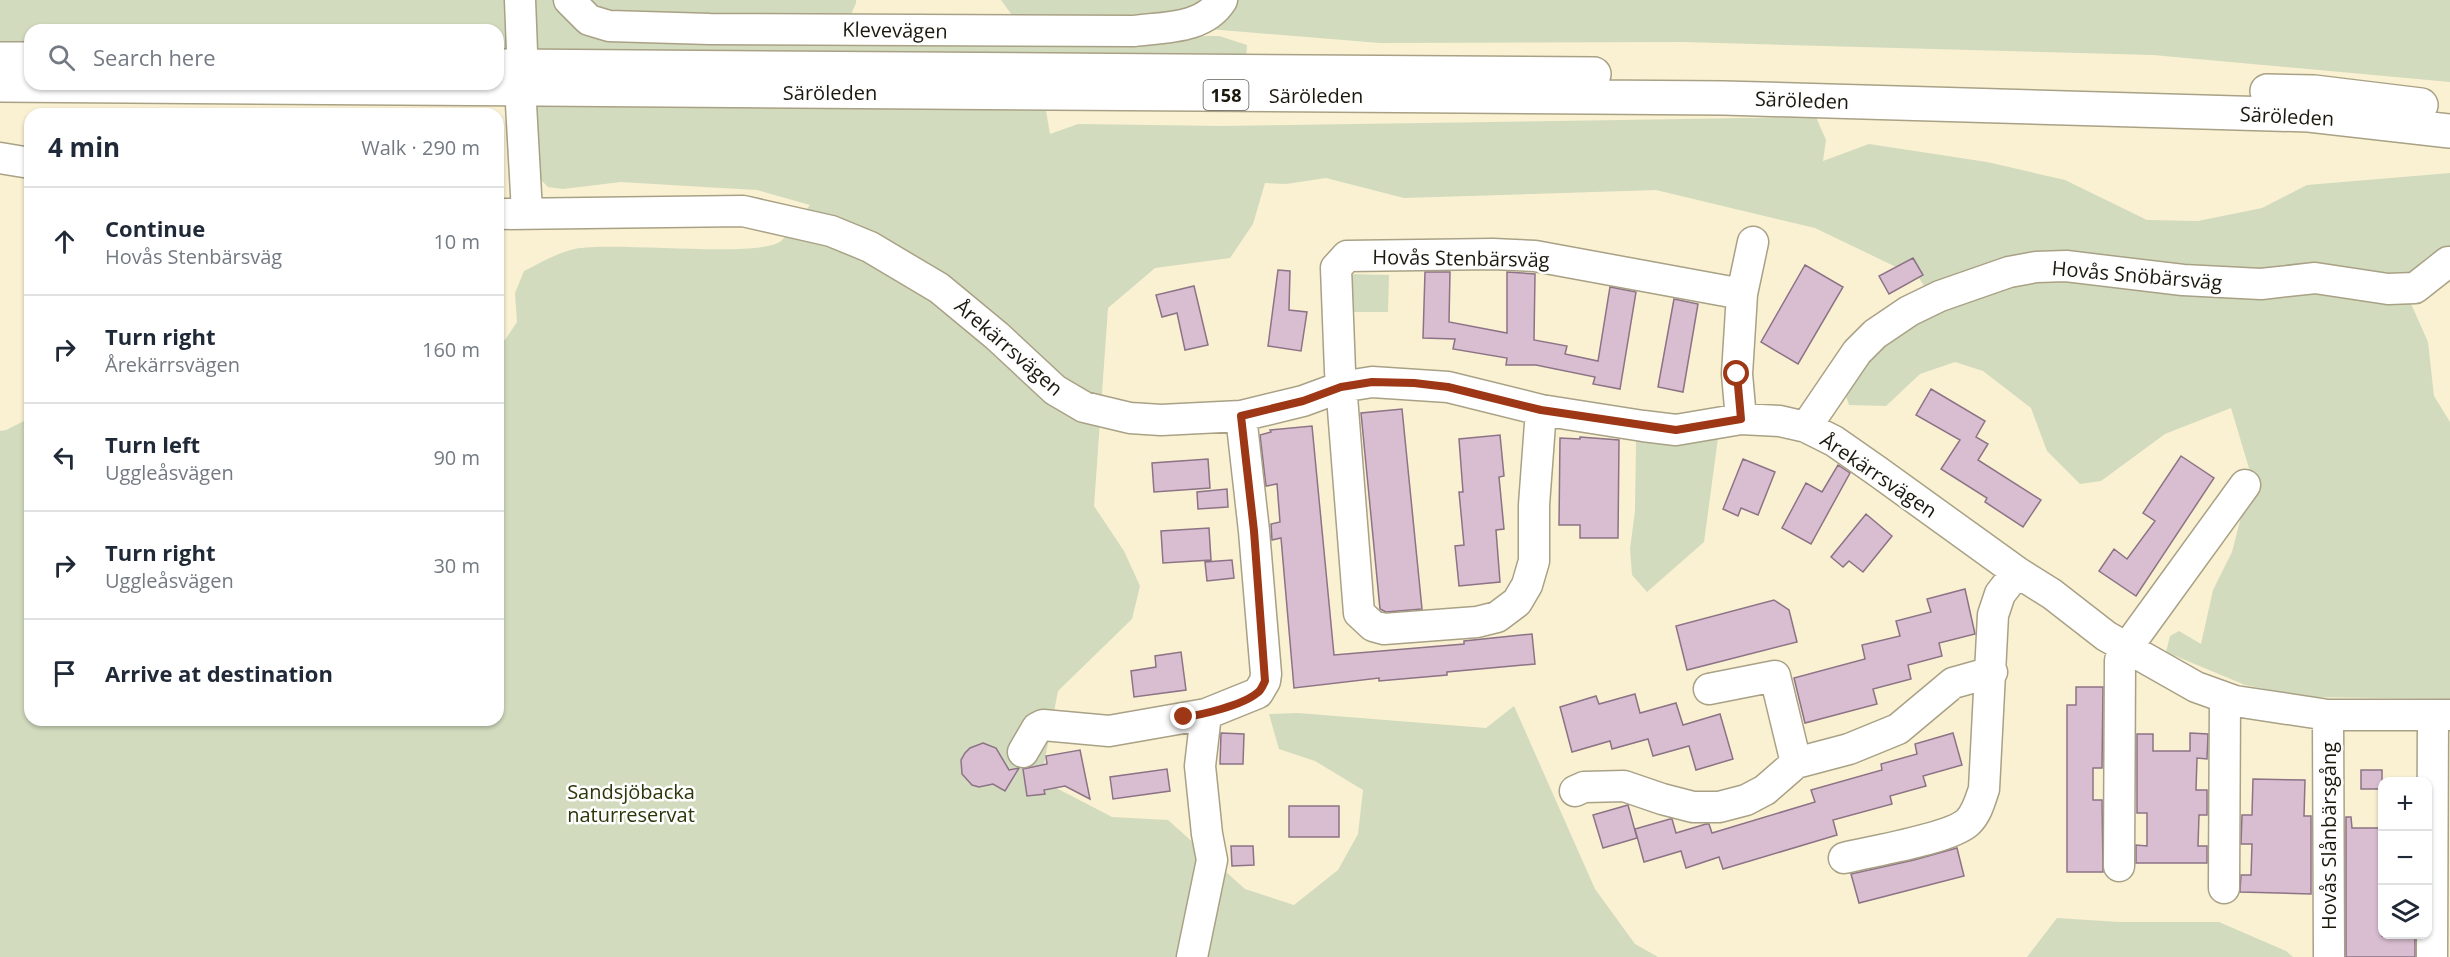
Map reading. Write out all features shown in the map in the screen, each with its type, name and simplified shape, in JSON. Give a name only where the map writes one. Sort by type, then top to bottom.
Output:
[{"type":"main road","name":"Säröleden","points":[[510,58],[1724,75],[2314,92],[2450,108]]},
{"type":"main road","points":[[0,59],[24,59]]},
{"type":"main road","name":"Säröleden","points":[[0,85],[24,85]]},
{"type":"main road","name":"Säröleden","points":[[504,89],[1724,98],[2309,115],[2450,131]]},
{"type":"street","points":[[510,58],[520,0]]},
{"type":"street","name":"Klevevägen","points":[[569,0],[581,14],[598,24],[631,28],[1134,31],[1196,22],[1212,13],[1222,0]]},
{"type":"street","points":[[513,213],[521,104]]},
{"type":"street","points":[[0,158],[24,162]]},
{"type":"street","name":"Årekärrsvägen","points":[[513,213],[743,211],[831,231],[897,262],[939,288],[982,323],[1055,390],[1084,407],[1130,418],[1161,420],[1241,416],[1303,401],[1341,387],[1372,382],[1448,387],[1541,410],[1676,430],[1741,419],[1780,421],[1806,427],[1834,441],[2017,572],[2052,594],[2106,636],[2196,687],[2225,698],[2328,715],[2441,715]]},
{"type":"street","points":[[1741,419],[1737,374],[1742,294],[1753,242]]},
{"type":"street","name":"Hovås Stenbärsväg","points":[[1541,410],[1534,505],[1534,561],[1522,594],[1509,609],[1497,617],[1477,622],[1384,628],[1373,626],[1359,613],[1341,387],[1336,268],[1347,256],[1535,256],[1742,294]]},
{"type":"street","name":"Hovås Snöbärsväg","points":[[1806,427],[1857,352],[1875,334],[1909,311],[1940,296],[2009,272],[2036,267],[2066,266],[2183,280],[2261,284],[2315,278],[2388,289],[2415,288],[2448,262]]},
{"type":"street","points":[[1023,752],[1037,728],[1043,725],[1109,731],[1206,714],[1258,693],[1265,681],[1254,531],[1241,416]]},
{"type":"street","points":[[2119,866],[2120,660],[2245,485]]},
{"type":"street","points":[[1845,858],[1952,833],[1968,823],[1978,810],[1984,789],[1992,672],[1993,615],[2000,594],[2017,572]]},
{"type":"street","points":[[1575,791],[1584,787],[1624,786],[1693,807],[1719,807],[1746,800],[1765,790],[1796,763],[1849,749],[1898,729],[1953,683],[1992,672]]},
{"type":"street","points":[[1709,689],[1776,676],[1796,763]]},
{"type":"street","points":[[2224,888],[2225,698]]},
{"type":"street","points":[[1192,957],[1212,860],[1200,766],[1206,714]]},
{"type":"street","name":"Hovås Slånbärsgång","points":[[2328,715],[2329,957]]},
{"type":"street","points":[[2432,957],[2441,715]]},
{"type":"green space","points":[[0,0],[504,0],[508,55],[504,55],[504,24],[24,24],[24,49],[0,48]]},
{"type":"green space","points":[[529,0],[560,0],[573,21],[1004,37],[1219,36],[1247,45],[1246,61],[529,54]]},
{"type":"green space","points":[[589,0],[856,0],[856,3],[849,19],[631,19],[595,8]]},
{"type":"green space","points":[[1001,0],[2450,0],[2450,82],[2153,55],[1683,42],[1380,43],[1111,21],[1014,18]]},
{"type":"green space","name":"Sandsjöbacka naturreservat","points":[[533,104],[1046,111],[1050,134],[1078,124],[1223,126],[1816,117],[1826,140],[1823,161],[1869,144],[1987,162],[2065,180],[2147,220],[2198,221],[2262,208],[2307,185],[2450,173],[2450,251],[2428,256],[2404,288],[2428,342],[2434,396],[2450,422],[2450,699],[2306,697],[2245,685],[2166,652],[2170,636],[2179,631],[2201,644],[2213,590],[2232,552],[2244,505],[2254,485],[2231,408],[2165,434],[2101,481],[2080,484],[2047,451],[2031,408],[1983,371],[1955,362],[1920,374],[1886,406],[1849,405],[1843,387],[1879,341],[1939,310],[1919,278],[1815,228],[1656,190],[1404,198],[1326,178],[1286,184],[1265,183],[1253,224],[1230,258],[1155,268],[1108,308],[1094,506],[1124,551],[1140,586],[1132,619],[1058,691],[1041,780],[1112,817],[1168,820],[1245,889],[1294,905],[1338,870],[1358,834],[1363,790],[1315,761],[1279,749],[1269,714],[1298,713],[1486,728],[1514,706],[1595,889],[1635,944],[1658,957],[0,957],[0,431],[24,421],[24,726],[504,726],[504,340],[517,322],[515,293],[524,271],[575,249],[621,247],[745,249],[767,246],[781,241],[810,205],[757,190],[621,182],[563,189],[548,187],[537,176]]},
{"type":"green space","points":[[1350,274],[1389,275],[1388,312],[1349,312]]},
{"type":"green space","points":[[1718,438],[1704,542],[1647,592],[1632,575],[1630,549],[1635,511],[1636,441],[1672,444]]},
{"type":"green space","points":[[2057,918],[2119,922],[2219,922],[2286,951],[2293,957],[2027,957]]},
{"type":"building","points":[[1913,258],[1923,275],[1889,294],[1879,276]]},
{"type":"building","points":[[1805,265],[1843,287],[1798,364],[1761,342]]},
{"type":"building","points":[[1278,270],[1290,271],[1289,310],[1307,312],[1301,351],[1268,346]]},
{"type":"building","points":[[1425,272],[1450,272],[1449,322],[1507,333],[1507,272],[1535,274],[1534,340],[1567,346],[1565,354],[1598,361],[1610,287],[1636,292],[1620,389],[1593,384],[1595,377],[1536,365],[1506,365],[1507,358],[1453,349],[1455,339],[1423,338]]},
{"type":"building","points":[[1194,286],[1208,345],[1185,350],[1177,313],[1162,317],[1156,295]]},
{"type":"building","points":[[1674,299],[1698,304],[1683,392],[1658,387]]},
{"type":"building","points":[[1931,389],[1985,421],[1976,437],[1988,444],[1978,460],[2041,500],[2023,527],[1985,502],[1987,498],[1941,469],[1960,440],[1916,415]]},
{"type":"building","points":[[1402,409],[1422,609],[1386,612],[1380,609],[1361,413]]},
{"type":"building","points":[[1312,426],[1334,655],[1464,644],[1464,641],[1532,634],[1535,664],[1447,672],[1447,675],[1379,681],[1379,678],[1294,688],[1281,538],[1272,540],[1271,524],[1280,522],[1277,484],[1266,486],[1260,435],[1271,432],[1270,430]]},
{"type":"building","points":[[1500,435],[1504,476],[1499,477],[1504,529],[1496,530],[1500,582],[1459,586],[1455,546],[1464,545],[1459,492],[1463,492],[1459,439]]},
{"type":"building","points":[[1580,437],[1619,440],[1618,538],[1580,538],[1580,525],[1559,525],[1560,438],[1580,439]]},
{"type":"building","points":[[2181,456],[2214,478],[2136,596],[2099,571],[2114,549],[2127,559],[2155,521],[2143,513]]},
{"type":"building","points":[[1208,459],[1210,488],[1154,492],[1152,463]]},
{"type":"building","points":[[1743,459],[1775,472],[1758,515],[1741,508],[1738,516],[1723,509]]},
{"type":"building","points":[[1838,465],[1850,473],[1811,544],[1782,528],[1806,483],[1822,492]]},
{"type":"building","points":[[1227,489],[1228,507],[1198,509],[1197,492]]},
{"type":"building","points":[[1866,514],[1892,536],[1863,572],[1849,561],[1843,567],[1831,557]]},
{"type":"building","points":[[1209,528],[1211,560],[1163,563],[1161,531]]},
{"type":"building","points":[[1232,560],[1234,578],[1207,581],[1205,562]]},
{"type":"building","points":[[1965,589],[1975,634],[1939,643],[1942,656],[1908,665],[1911,679],[1873,689],[1877,704],[1805,723],[1794,678],[1865,659],[1862,645],[1900,636],[1896,621],[1931,612],[1927,599]]},
{"type":"building","points":[[1774,600],[1789,610],[1797,642],[1687,670],[1676,626]]},
{"type":"building","points":[[1181,652],[1186,690],[1134,697],[1131,671],[1156,667],[1155,656]]},
{"type":"building","points":[[2076,687],[2103,687],[2102,768],[2093,768],[2093,800],[2102,800],[2103,872],[2067,872],[2067,705],[2076,705]]},
{"type":"building","points":[[1635,694],[1640,713],[1676,703],[1683,725],[1720,714],[1733,759],[1696,770],[1689,746],[1653,756],[1648,739],[1612,749],[1610,741],[1572,752],[1560,707],[1596,696],[1599,704]]},
{"type":"building","points":[[1221,733],[1244,734],[1243,764],[1220,764]]},
{"type":"building","points":[[1953,733],[1962,765],[1923,776],[1926,786],[1890,796],[1892,804],[1833,820],[1837,835],[1723,869],[1719,857],[1686,868],[1681,851],[1644,862],[1635,829],[1672,819],[1676,833],[1709,824],[1712,833],[1815,802],[1811,790],[1882,770],[1881,764],[1917,754],[1915,744]]},
{"type":"building","points":[[2190,733],[2208,734],[2207,759],[2197,758],[2196,790],[2207,790],[2207,815],[2199,815],[2198,846],[2207,846],[2207,863],[2136,863],[2136,845],[2147,846],[2147,813],[2137,813],[2137,734],[2153,734],[2153,751],[2190,751]]},
{"type":"building","points":[[983,743],[996,748],[1009,770],[1019,768],[1005,791],[993,784],[979,787],[972,785],[962,774],[961,760],[965,753],[970,748]]},
{"type":"building","points":[[1080,750],[1090,799],[1065,786],[1044,790],[1045,794],[1027,796],[1023,769],[1047,764],[1046,756]]},
{"type":"building","points":[[1167,769],[1170,791],[1113,799],[1110,777]]},
{"type":"building","points":[[2361,770],[2382,770],[2382,777],[2378,777],[2378,789],[2361,789]]},
{"type":"building","points":[[2253,779],[2305,780],[2304,816],[2311,816],[2311,894],[2240,892],[2241,875],[2251,875],[2252,844],[2241,844],[2242,815],[2252,815]]},
{"type":"building","points":[[1628,805],[1637,838],[1603,848],[1593,815]]},
{"type":"building","points":[[1289,806],[1339,806],[1339,837],[1289,837]]},
{"type":"building","points":[[2346,817],[2351,817],[2352,828],[2378,828],[2378,939],[2415,939],[2415,957],[2346,957]]},
{"type":"building","points":[[1231,846],[1253,846],[1254,865],[1232,866]]},
{"type":"building","points":[[1957,848],[1964,876],[1859,903],[1851,874]]},
{"type":"route","points":[[1184,717],[1206,714],[1248,698],[1258,693],[1265,681],[1254,531],[1241,416],[1303,401],[1341,387],[1372,382],[1414,383],[1448,387],[1541,410],[1676,430],[1700,428],[1741,419],[1737,374]]}]
